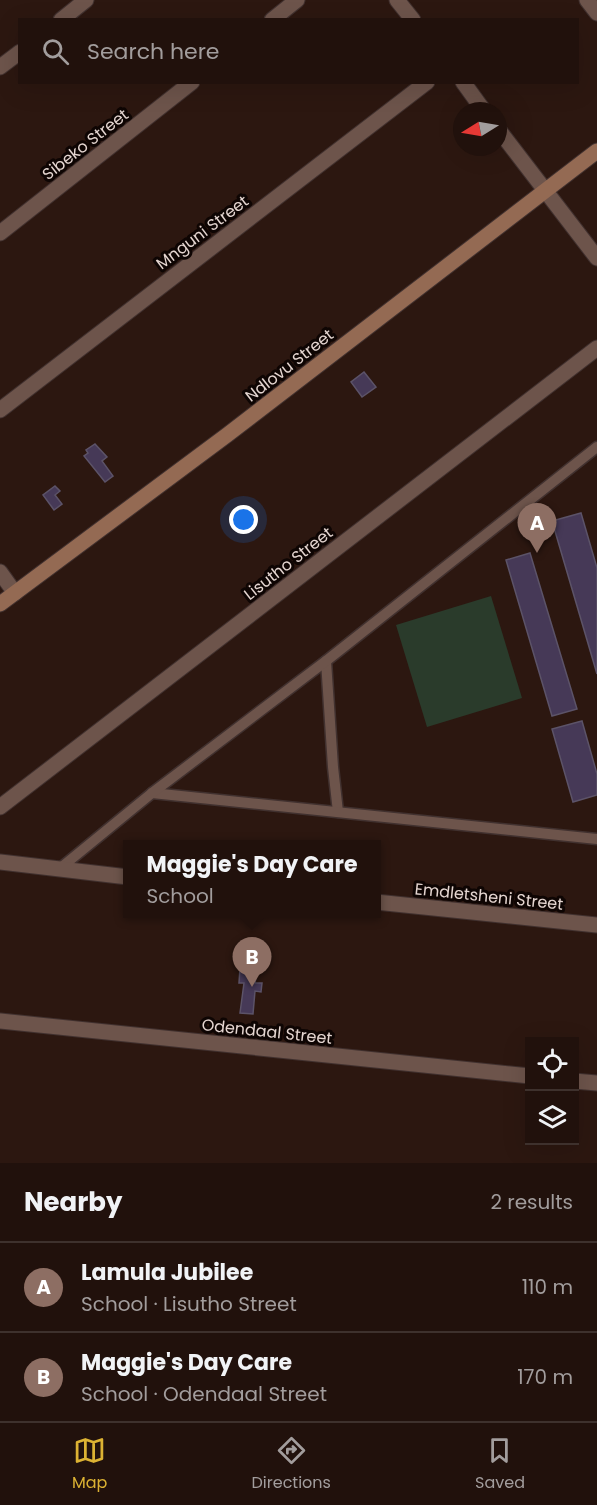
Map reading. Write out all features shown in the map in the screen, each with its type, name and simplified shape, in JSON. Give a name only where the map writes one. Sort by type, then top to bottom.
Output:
[{"type":"street","points":[[64,18],[86,0]]},
{"type":"street","points":[[274,18],[297,0]]},
{"type":"street","points":[[398,0],[412,18]]},
{"type":"street","points":[[587,0],[597,13]]},
{"type":"street","points":[[0,67],[18,54]]},
{"type":"street","name":"Sibeko Street","points":[[0,233],[189,84]]},
{"type":"street","name":"Mnguni Street","points":[[0,410],[424,84]]},
{"type":"street","points":[[464,84],[477,102]]},
{"type":"street","points":[[507,141],[597,258]]},
{"type":"street","name":"Ndlovu Street","points":[[0,604],[227,435],[597,151]]},
{"type":"street","name":"Lisutho Street","points":[[0,807],[597,348]]},
{"type":"street","points":[[0,572],[15,592]]},
{"type":"street","points":[[0,862],[123,876]]},
{"type":"street","name":"Emdletsheni Street","points":[[381,903],[597,925]]},
{"type":"street","name":"Odendaal Street","points":[[0,1021],[525,1075]]},
{"type":"street","points":[[579,1081],[597,1083]]},
{"type":"lane","points":[[58,870],[152,793],[326,661],[597,447]]},
{"type":"lane","points":[[326,661],[338,813]]},
{"type":"lane","points":[[152,793],[597,839]]},
{"type":"green space","points":[[491,596],[522,698],[427,727],[396,625]]},
{"type":"building","points":[[364,372],[376,387],[362,397],[351,382]]},
{"type":"building","points":[[95,444],[107,457],[102,461],[113,476],[105,482],[84,456],[88,453],[86,450]]},
{"type":"building","points":[[55,486],[60,491],[55,495],[62,504],[54,510],[43,495]]},
{"type":"building","points":[[581,513],[597,568],[597,674],[552,521]]},
{"type":"building","points":[[530,553],[577,709],[552,716],[506,560]]},
{"type":"building","points":[[582,721],[597,774],[597,795],[573,802],[552,729]]},
{"type":"building","points":[[240,968],[254,969],[254,972],[257,972],[255,983],[262,983],[261,992],[255,991],[253,1014],[240,1013],[244,983],[239,983]]},
{"type":"place","name":"Lamula Jubilee","points":[[537,553]]},
{"type":"place","name":"Maggie's Day Care","points":[[252,987]]}]
